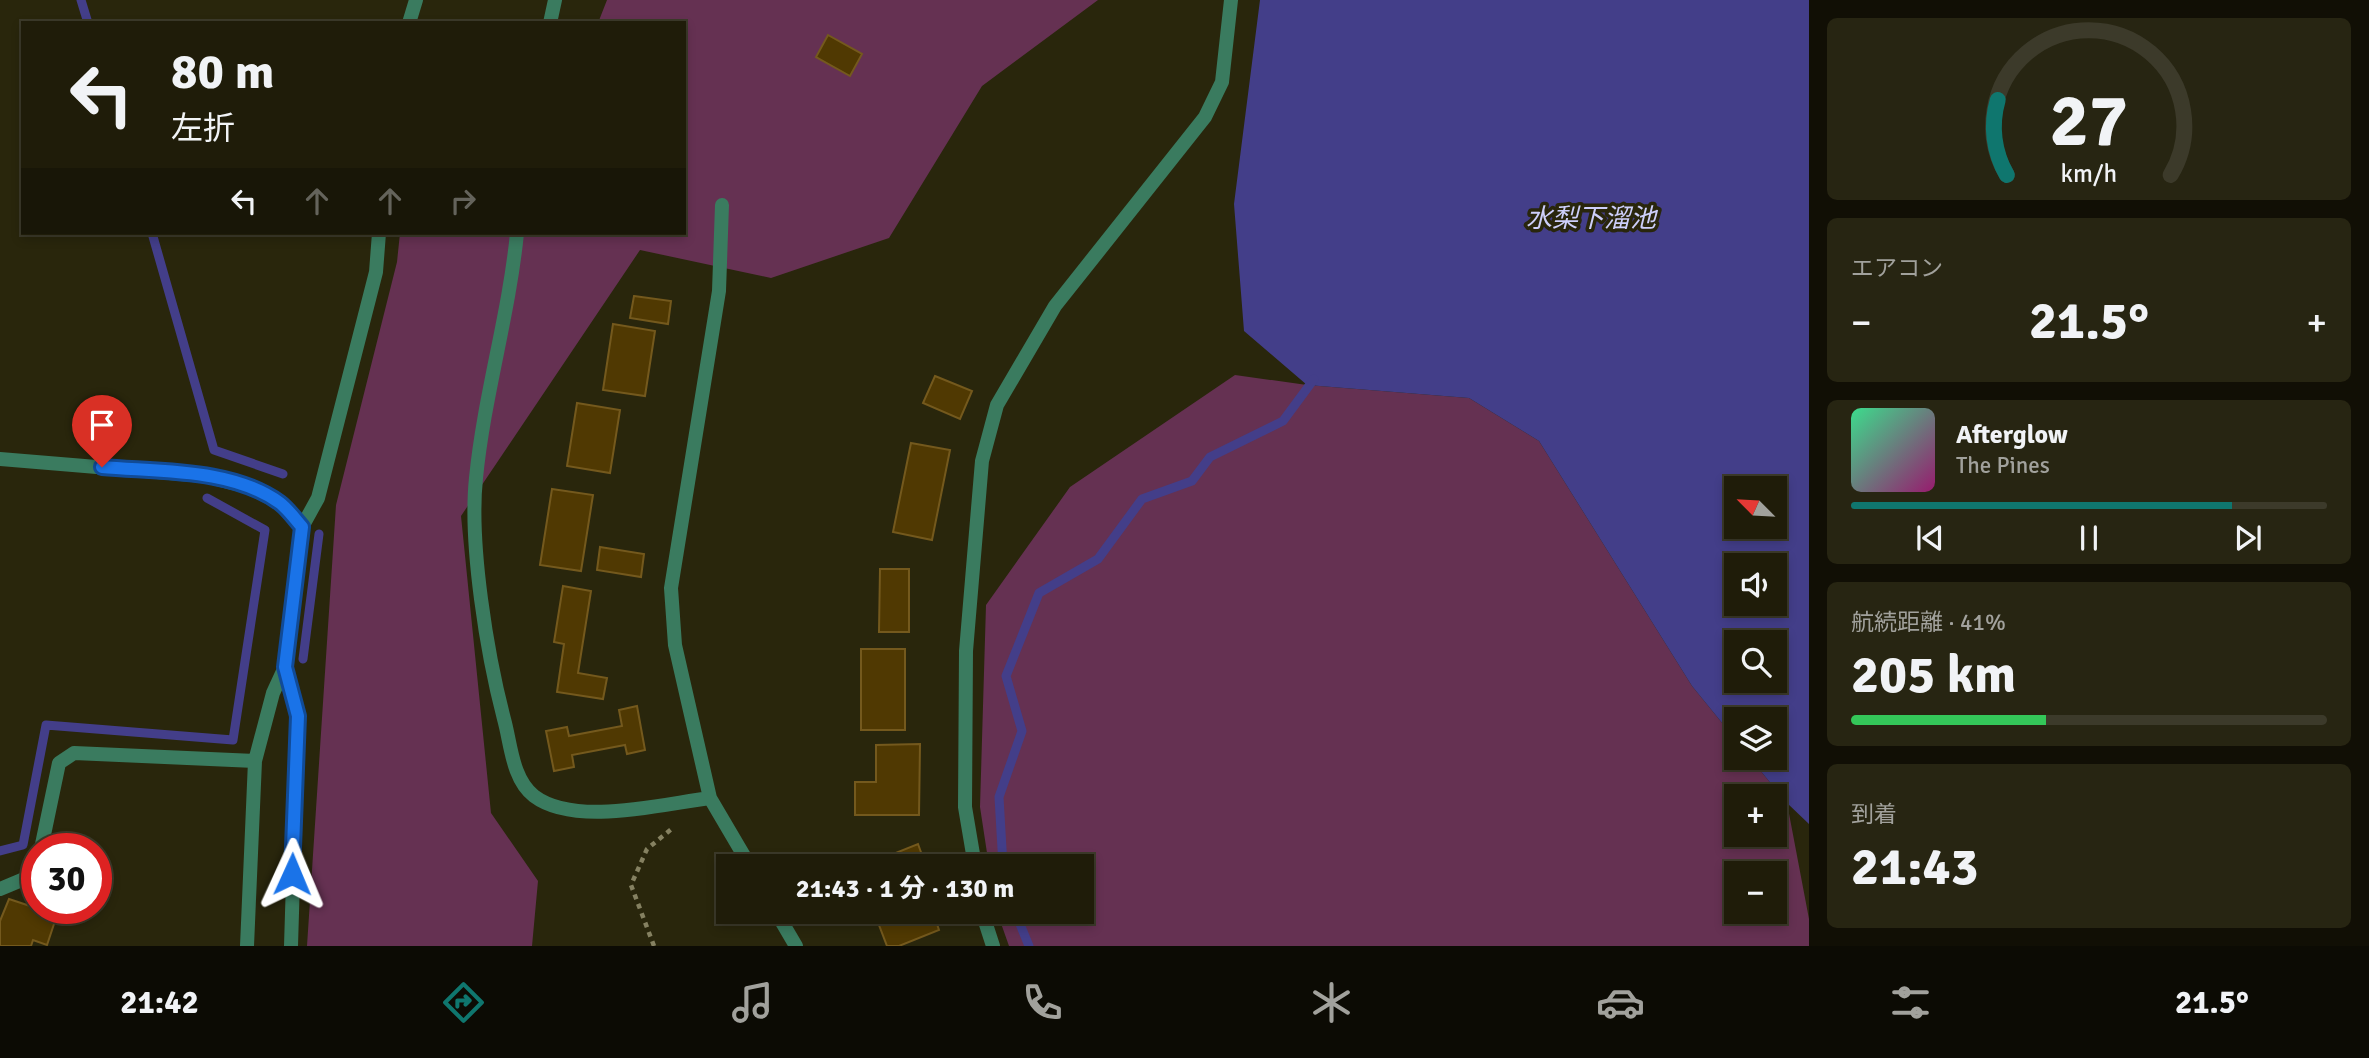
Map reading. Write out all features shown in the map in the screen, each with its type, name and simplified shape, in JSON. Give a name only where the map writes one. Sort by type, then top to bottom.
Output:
[{"type":"street","points":[[410,21],[416,0]]},
{"type":"street","points":[[550,21],[555,0]]},
{"type":"street","points":[[973,854],[965,807],[965,651],[982,461],[997,405],[1055,306],[1205,117],[1222,82],[1230,0]]},
{"type":"street","points":[[722,205],[719,291],[671,588],[675,645],[710,798],[743,854]]},
{"type":"street","points":[[247,946],[255,761],[272,693],[285,667],[302,527],[318,498],[376,272],[379,235]]},
{"type":"street","points":[[517,235],[512,278],[475,479],[476,534],[497,693],[520,781],[535,796],[561,809],[597,812],[710,798]]},
{"type":"street","points":[[0,459],[205,476],[248,487],[281,503],[302,527]]},
{"type":"street","points":[[285,667],[298,716],[291,946]]},
{"type":"street","points":[[44,833],[59,763],[74,753],[255,761]]},
{"type":"street","points":[[0,889],[21,880]]},
{"type":"street","points":[[783,924],[796,946]]},
{"type":"street","points":[[986,924],[993,946]]},
{"type":"path","points":[[654,946],[631,885],[647,849],[678,824]]},
{"type":"shaded area","points":[[607,0],[1098,0],[982,86],[889,238],[771,278],[640,250],[461,516],[491,813],[538,881],[532,946],[307,946],[336,505],[397,262],[400,235],[686,235],[686,21],[599,21]]},
{"type":"shaded area","points":[[1235,375],[1307,385],[1469,398],[1539,441],[1692,686],[1724,725],[1724,770],[1760,770],[1771,784],[1724,784],[1724,847],[1787,847],[1787,803],[1809,919],[1809,946],[1009,946],[1001,924],[1094,924],[1094,854],[987,854],[980,807],[986,605],[1070,487]]},
{"type":"water","name":"水梨下溜池","points":[[1260,0],[1809,0],[1809,824],[1787,803],[1787,784],[1771,784],[1760,770],[1787,770],[1787,707],[1724,707],[1724,725],[1692,686],[1539,441],[1469,398],[1307,385],[1244,331],[1234,204]]},
{"type":"building","points":[[828,35],[862,54],[850,76],[816,57]]},
{"type":"building","points":[[634,296],[671,301],[668,324],[630,318]]},
{"type":"building","points":[[613,324],[655,331],[645,396],[603,390]]},
{"type":"building","points":[[935,376],[972,391],[960,419],[923,403]]},
{"type":"building","points":[[577,403],[620,410],[610,473],[567,466]]},
{"type":"building","points":[[911,443],[950,450],[932,540],[893,532]]},
{"type":"building","points":[[552,489],[593,495],[581,571],[540,565]]},
{"type":"building","points":[[600,547],[644,554],[641,577],[597,570]]},
{"type":"building","points":[[880,569],[909,569],[909,632],[879,632]]},
{"type":"building","points":[[563,586],[591,591],[578,673],[607,678],[603,699],[557,692],[564,644],[554,642]]},
{"type":"building","points":[[861,649],[905,649],[905,730],[861,730]]},
{"type":"building","points":[[637,706],[645,750],[627,754],[625,745],[572,755],[574,767],[554,771],[546,731],[567,727],[569,736],[622,726],[619,710]]},
{"type":"building","points":[[920,744],[919,815],[855,815],[855,782],[876,782],[876,745]]},
{"type":"building","points":[[918,844],[922,854],[893,854]]},
{"type":"building","points":[[9,899],[21,903],[21,924],[54,924],[47,945],[33,940],[31,946],[0,946],[0,921]]},
{"type":"building","points":[[937,924],[939,930],[899,946],[887,946],[879,925]]},
{"type":"waterway","points":[[81,0],[87,21]]},
{"type":"waterway","points":[[153,235],[214,450],[283,474]]},
{"type":"waterway","points":[[1002,854],[999,797],[1022,731],[1006,676],[1039,593],[1098,559],[1142,499],[1192,481],[1210,457],[1283,421],[1314,379]]},
{"type":"waterway","points":[[0,851],[23,845],[46,725],[233,740],[265,530],[207,498]]},
{"type":"waterway","points":[[303,659],[319,534]]},
{"type":"waterway","points":[[1020,924],[1029,946]]},
{"type":"route","points":[[102,467],[205,476],[248,487],[281,503],[302,527],[285,667],[298,716],[292,874]]}]
